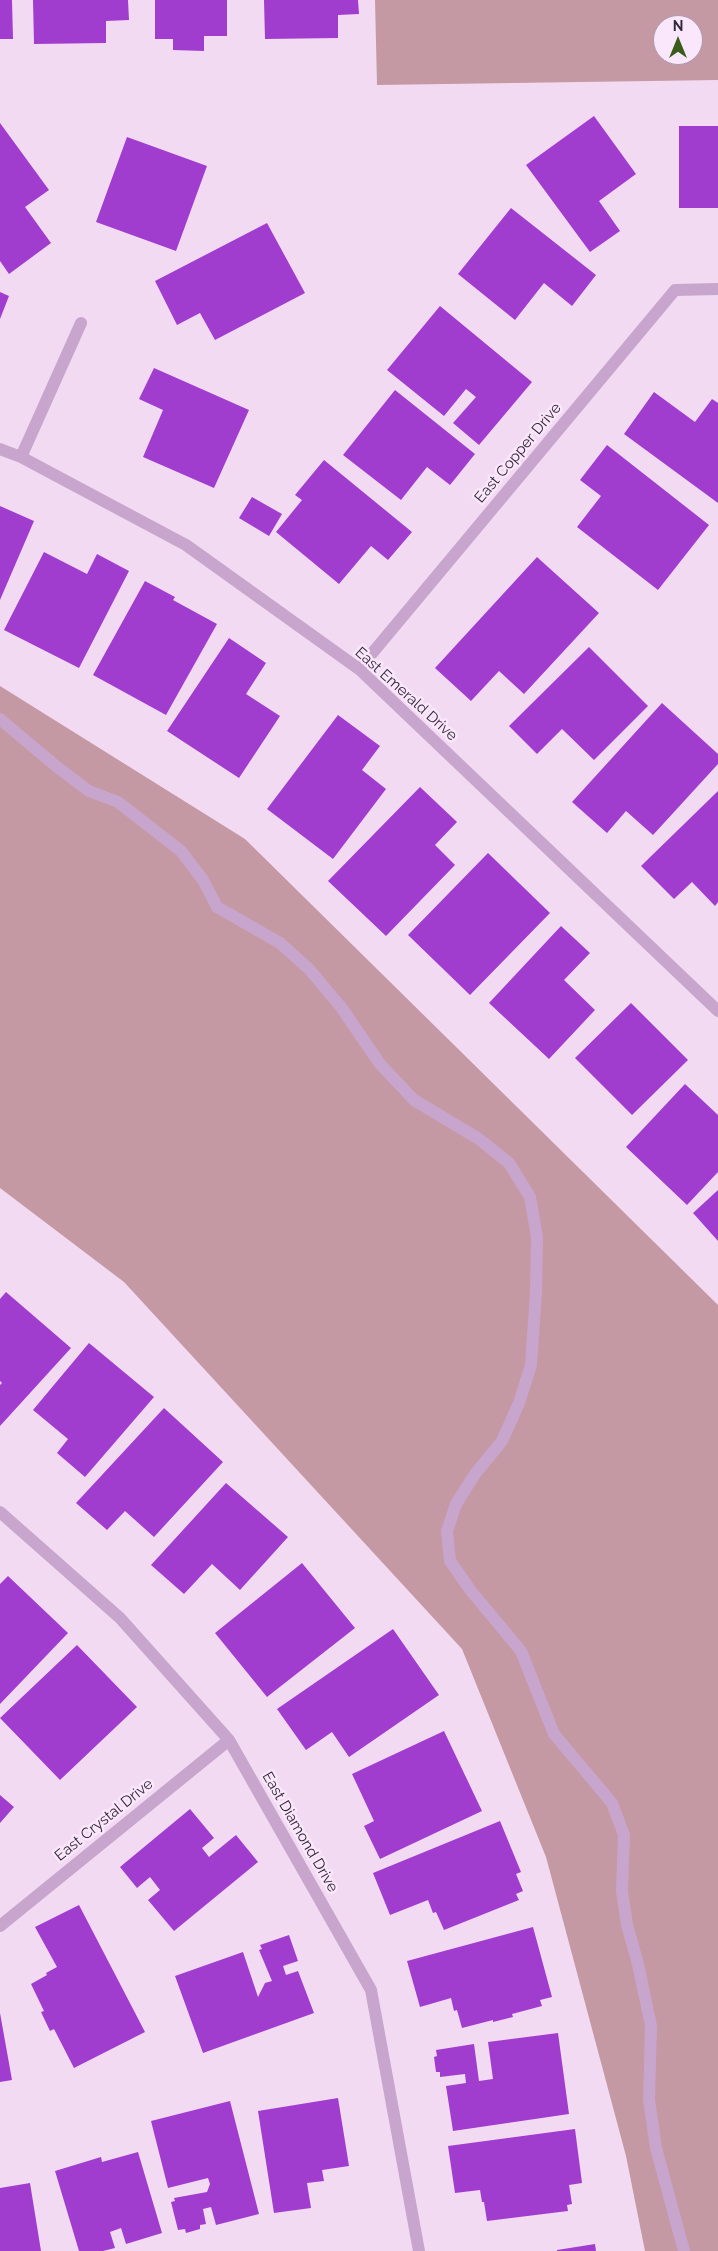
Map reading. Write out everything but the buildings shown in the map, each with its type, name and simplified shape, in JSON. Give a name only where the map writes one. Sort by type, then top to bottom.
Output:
[{"type":"street","name":"East Copper Drive","points":[[359,669],[676,290],[718,289]]},
{"type":"street","points":[[21,457],[81,323]]},
{"type":"street","name":"East Emerald Drive","points":[[0,449],[21,457],[186,545],[359,669],[718,1011]]},
{"type":"street","points":[[0,719],[89,791],[118,802],[181,851],[203,880],[217,907],[280,943],[309,969],[341,1007],[380,1064],[414,1100],[479,1139],[509,1163],[530,1197],[537,1237],[536,1292],[531,1365],[519,1403],[502,1441],[475,1474],[456,1504],[447,1531],[450,1561],[471,1591],[521,1651],[554,1734],[612,1803],[624,1835],[622,1891],[627,1925],[638,1964],[651,2026],[648,2100],[656,2148],[684,2251]]},
{"type":"street","name":"East Diamond Drive","points":[[0,1512],[120,1618],[229,1740],[371,1990],[419,2251]]},
{"type":"street","name":"East Crystal Drive","points":[[0,1926],[229,1740]]},
{"type":"shaded area","points":[[375,0],[718,0],[718,80],[377,85]]},
{"type":"shaded area","points":[[0,686],[245,839],[718,1305],[718,2251],[645,2251],[626,2156],[546,1857],[462,1649],[124,1282],[0,1188]]}]
